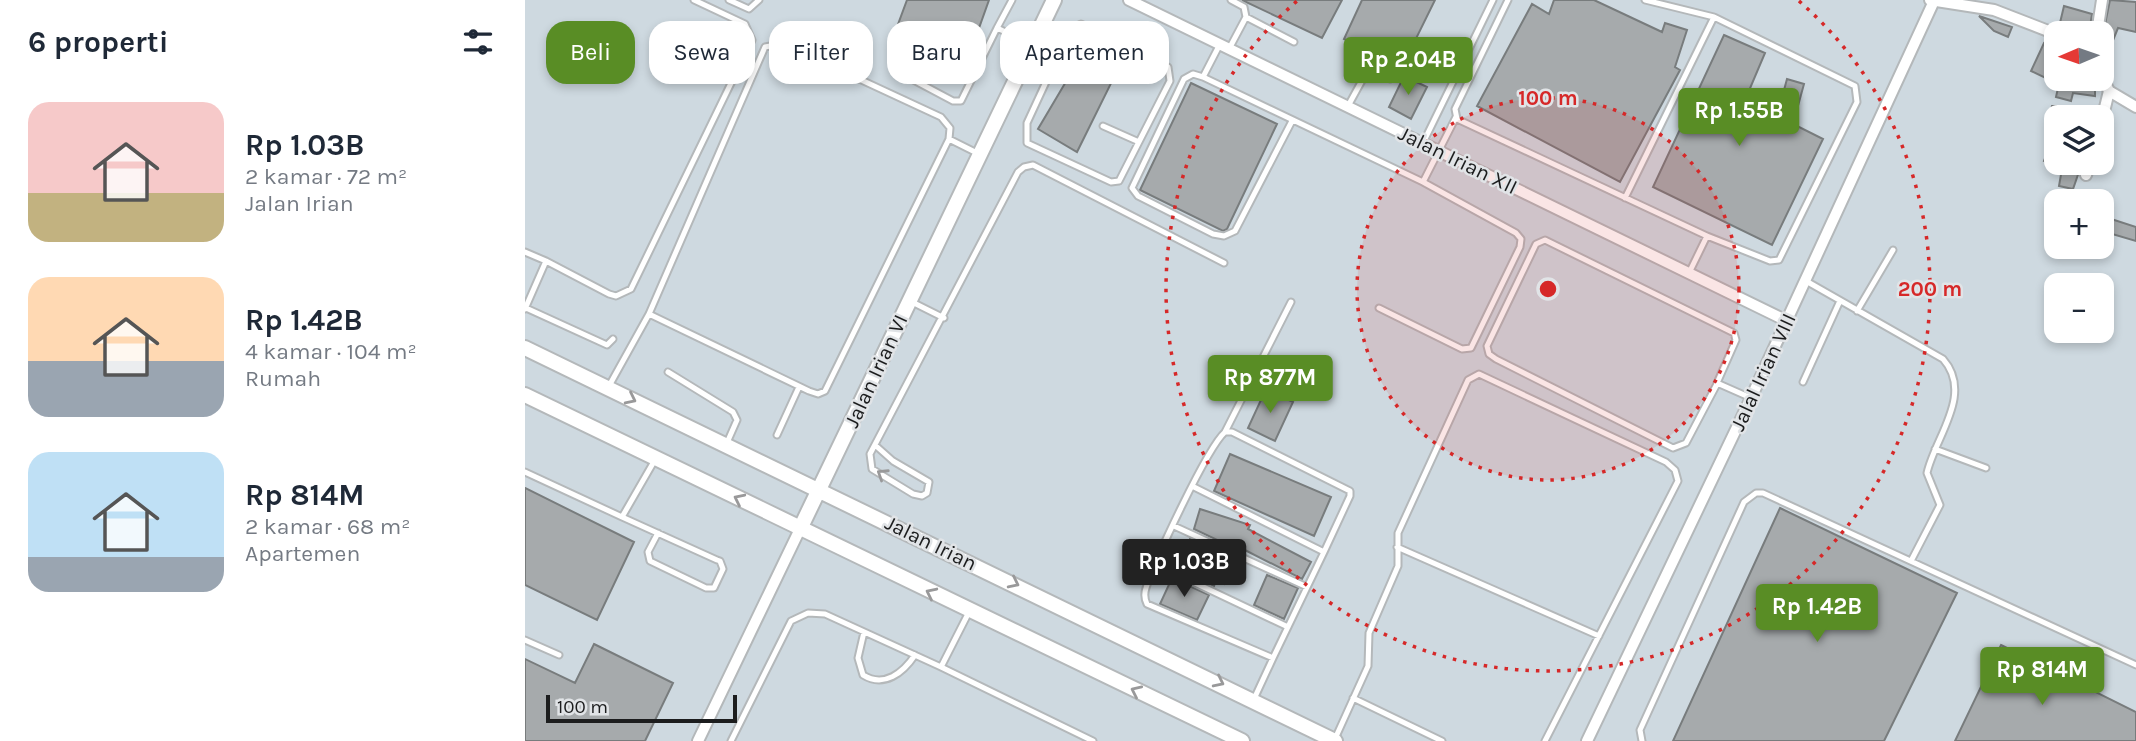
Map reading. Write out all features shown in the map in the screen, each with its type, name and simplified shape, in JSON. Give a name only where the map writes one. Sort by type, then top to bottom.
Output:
[{"type":"street","name":"Jalan Irian VI","points":[[1044,21],[1054,0]]},
{"type":"street","name":"Jalan Irian XII","points":[[1129,0],[1787,321]]},
{"type":"street","points":[[1932,0],[1994,10],[2044,29]]},
{"type":"street","name":"Jalal Irian VIII","points":[[1587,741],[1806,281],[1932,0]]},
{"type":"street","points":[[2099,21],[2102,0]]},
{"type":"street","name":"Jalan Irian VI","points":[[698,741],[1014,84]]},
{"type":"street","points":[[2106,105],[2109,91],[2136,107]]},
{"type":"street","name":"Jalan Irian","points":[[525,348],[1254,699],[1335,741]]},
{"type":"street","points":[[525,395],[969,612],[1242,741]]},
{"type":"lane","points":[[525,252],[609,294],[616,296],[631,289],[752,40],[745,24],[694,0]]},
{"type":"lane","points":[[729,0],[749,9],[759,0]]},
{"type":"lane","points":[[986,50],[1012,0]]},
{"type":"lane","points":[[1203,77],[1246,18],[1244,7],[1231,0]]},
{"type":"lane","points":[[1423,143],[1493,0]]},
{"type":"lane","points":[[1423,182],[1456,117],[1455,109],[1508,0]]},
{"type":"lane","points":[[1456,117],[1707,236],[1770,261],[1780,260],[1858,98],[1855,86],[1844,78],[1714,17],[1645,0]]},
{"type":"lane","points":[[1625,198],[1714,17]]},
{"type":"lane","points":[[1246,18],[1294,42]]},
{"type":"lane","points":[[608,388],[649,314],[762,50],[770,44],[781,44],[801,52],[941,117],[949,125],[949,139],[831,383],[818,394],[649,314]]},
{"type":"lane","points":[[1293,121],[1235,231],[1224,236],[1213,234],[1138,196],[1132,186],[1184,79],[1193,74],[1423,182],[1516,233],[1521,239],[1520,247],[1471,348],[1462,349],[1379,308]]},
{"type":"lane","points":[[1348,107],[1365,75],[1390,79]]},
{"type":"lane","points":[[921,84],[953,101],[961,101],[969,84]]},
{"type":"lane","points":[[1045,84],[1027,123],[1027,144],[1115,183],[1122,178],[1168,84]]},
{"type":"lane","points":[[1103,126],[1139,142]]},
{"type":"lane","points":[[949,139],[980,155]]},
{"type":"lane","points":[[875,444],[893,461],[925,478],[929,482],[927,493],[922,496],[912,494],[872,468],[869,461],[875,444],[944,318],[1018,172],[1024,167],[1033,166],[1224,263]]},
{"type":"lane","points":[[1689,273],[1707,236]]},
{"type":"lane","points":[[1545,240],[1734,333],[1736,340],[1717,384],[1686,443],[1673,448],[1496,359],[1489,354],[1487,346],[1536,244],[1545,240]]},
{"type":"lane","points":[[1857,311],[1893,250]]},
{"type":"lane","points":[[546,261],[525,308],[607,345],[613,339]]},
{"type":"lane","points":[[1806,281],[1839,303],[1943,359],[1952,370],[1955,387],[1950,419],[1926,475],[1940,499],[1940,505],[1911,561]]},
{"type":"lane","points":[[908,300],[944,318]]},
{"type":"lane","points":[[1273,658],[1147,604],[1145,590],[1193,487],[1291,302]]},
{"type":"lane","points":[[1803,382],[1839,303]]},
{"type":"lane","points":[[669,372],[733,412],[737,420],[726,445]]},
{"type":"lane","points":[[1335,741],[1368,666],[1369,633],[1398,566],[1398,533],[1468,380],[1473,375],[1485,376],[1666,462],[1675,470],[1678,481],[1545,741]]},
{"type":"lane","points":[[1717,384],[1751,398]]},
{"type":"lane","points":[[777,435],[799,387]]},
{"type":"lane","points":[[1224,432],[1232,432],[1350,491],[1254,699]]},
{"type":"lane","points":[[1935,449],[1986,468]]},
{"type":"lane","points":[[622,517],[656,457]]},
{"type":"lane","points":[[525,472],[659,533],[722,563],[715,587],[708,589],[650,561],[648,552],[659,533]]},
{"type":"lane","points":[[1193,487],[1324,552]]},
{"type":"lane","points":[[1642,741],[1640,730],[1750,495],[1763,493],[2136,665]]},
{"type":"lane","points":[[1174,527],[1307,587]]},
{"type":"lane","points":[[1397,547],[1599,636]]},
{"type":"lane","points":[[1155,564],[1288,626]]},
{"type":"lane","points":[[941,667],[969,612]]},
{"type":"lane","points":[[731,741],[791,621],[808,613],[825,614],[1093,741]]},
{"type":"lane","points":[[864,632],[858,658],[863,675],[868,678],[885,681],[907,666],[915,655]]},
{"type":"lane","points":[[525,640],[559,655]]},
{"type":"lane","points":[[1353,698],[1442,741]]},
{"type":"shaded area","points":[[525,0],[2136,0],[2136,741],[525,741]]},
{"type":"building","points":[[907,0],[989,0],[982,21],[899,21]]},
{"type":"building","points":[[1242,0],[1342,0],[1322,38]]},
{"type":"building","points":[[1362,0],[1435,0],[1402,67],[1344,39]]},
{"type":"building","points":[[1554,0],[1594,0],[1662,32],[1665,23],[1687,30],[1675,67],[1680,70],[1620,182],[1477,106],[1532,4],[1549,14]]},
{"type":"building","points":[[2110,0],[2136,2],[2136,32],[2118,28],[2114,38],[2114,21],[2106,21]]},
{"type":"building","points":[[2064,6],[2092,14],[2091,21],[2060,21]]},
{"type":"building","points":[[1979,16],[2012,27],[2008,37],[1994,31]]},
{"type":"building","points":[[1724,35],[1765,53],[1745,100],[1777,116],[1787,79],[1804,84],[1793,124],[1823,139],[1772,245],[1653,187]]},
{"type":"building","points":[[2044,43],[2044,77],[2031,71]]},
{"type":"building","points":[[1404,76],[1427,87],[1411,119],[1389,107]]},
{"type":"building","points":[[1191,83],[1277,124],[1227,229],[1223,231],[1140,190]]},
{"type":"building","points":[[1065,84],[1111,84],[1077,152],[1038,129]]},
{"type":"building","points":[[2057,91],[2095,91],[2095,96],[2073,93],[2071,101],[2056,97]]},
{"type":"building","points":[[2061,175],[2078,175],[2073,189],[2059,186]]},
{"type":"building","points":[[2114,220],[2136,227],[2136,241],[2114,235]]},
{"type":"building","points":[[1266,389],[1293,402],[1275,441],[1248,428]]},
{"type":"building","points":[[1230,454],[1331,497],[1314,536],[1214,491]]},
{"type":"building","points":[[525,488],[634,542],[597,620],[525,585]]},
{"type":"building","points":[[1780,508],[1957,593],[1884,741],[1673,741]]},
{"type":"building","points":[[1200,509],[1250,525],[1248,529],[1311,562],[1302,579],[1239,547],[1238,550],[1194,529]]},
{"type":"building","points":[[1190,539],[1234,559],[1224,584],[1216,581],[1214,586],[1178,569]]},
{"type":"building","points":[[1267,575],[1298,588],[1284,619],[1254,605]]},
{"type":"building","points":[[1172,578],[1209,595],[1197,620],[1160,604]]},
{"type":"building","points":[[594,644],[673,683],[645,741],[525,741],[525,659],[575,683]]},
{"type":"building","points":[[2001,645],[2136,712],[2136,741],[1955,741]]}]
